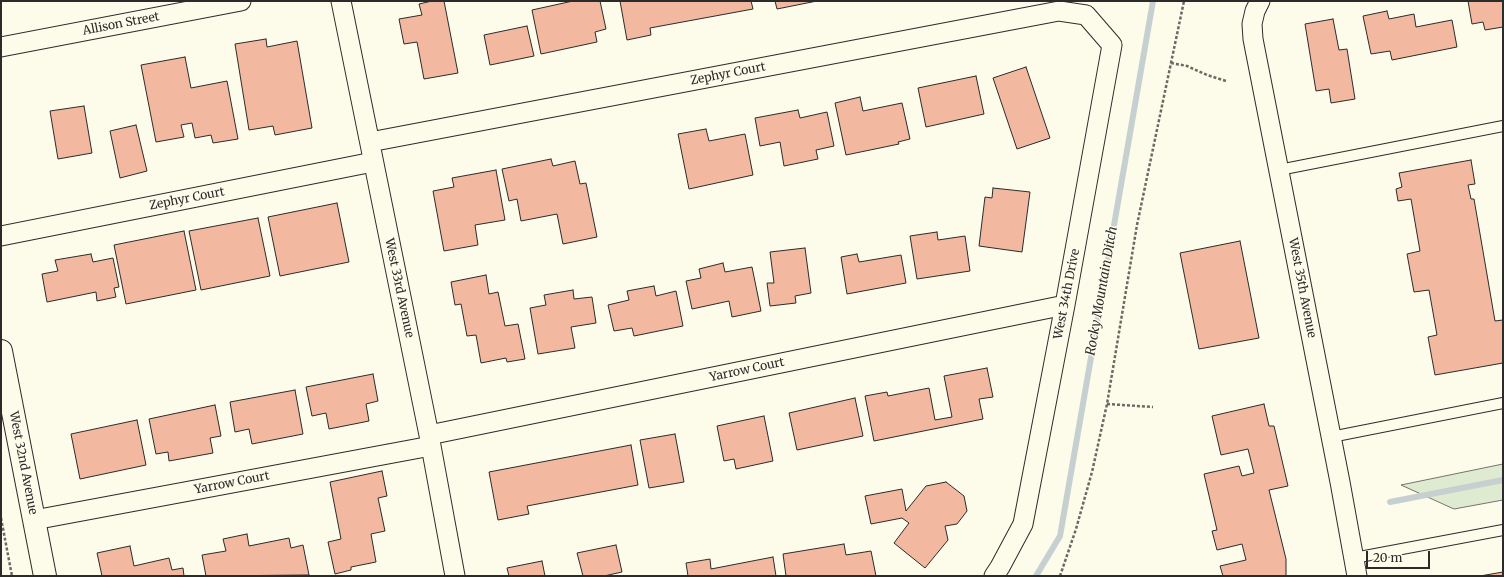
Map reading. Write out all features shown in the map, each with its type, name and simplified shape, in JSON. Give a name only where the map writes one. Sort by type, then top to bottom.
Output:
[{"type":"street","name":"Allison Street","points":[[1,48],[241,1]]},
{"type":"street","name":"West 33rd Avenue","points":[[341,1],[430,440],[455,576]]},
{"type":"street","name":"West 35th Avenue","points":[[1260,1],[1255,11],[1252,24],[1253,39],[1355,567]]},
{"type":"street","name":"Zephyr Court","points":[[370,142],[1060,11],[1086,15]]},
{"type":"street","name":"West 34th Drive","points":[[994,576],[1023,524],[1112,45],[1086,15]]},
{"type":"street","name":"Zephyr Court","points":[[1,236],[373,162]]},
{"type":"street","name":"Yarrow Court","points":[[34,520],[430,440],[1065,304]]},
{"type":"street","name":"West 32nd Avenue","points":[[1,350],[45,576]]},
{"type":"lane","points":[[1279,170],[1503,126]]},
{"type":"lane","points":[[1331,437],[1503,403]]},
{"type":"lane","points":[[1355,567],[1503,530]]},
{"type":"path","points":[[1060,576],[1076,529],[1092,472],[1107,404],[1136,225],[1184,1]]},
{"type":"path","points":[[1171,63],[1187,66],[1207,75],[1226,80]]},
{"type":"path","points":[[1107,404],[1153,407]]},
{"type":"path","points":[[1,518],[12,576]]},
{"type":"green space","points":[[1503,464],[1503,500],[1454,509],[1401,485]]},
{"type":"building","points":[[432,1],[444,1],[458,73],[424,79],[417,42],[404,44],[399,19],[422,15],[419,4]]},
{"type":"building","points":[[573,1],[600,1],[606,29],[595,32],[597,42],[541,54],[532,10]]},
{"type":"building","points":[[620,1],[751,1],[753,9],[650,28],[651,35],[627,40]]},
{"type":"building","points":[[775,1],[817,1],[777,9]]},
{"type":"building","points":[[1468,1],[1503,1],[1503,27],[1485,30],[1483,22],[1472,24]]},
{"type":"building","points":[[1387,11],[1389,19],[1414,14],[1416,27],[1452,20],[1457,47],[1392,60],[1390,51],[1371,54],[1363,16]]},
{"type":"building","points":[[1333,19],[1339,50],[1347,49],[1355,99],[1331,103],[1329,89],[1316,91],[1305,24]]},
{"type":"building","points":[[527,26],[534,56],[490,65],[484,35]]},
{"type":"building","points":[[266,39],[267,47],[297,41],[312,128],[275,135],[273,126],[249,130],[235,44]]},
{"type":"building","points":[[185,57],[191,88],[227,81],[238,139],[213,143],[211,135],[195,138],[192,123],[181,125],[184,137],[156,142],[141,65]]},
{"type":"building","points":[[1026,67],[1050,138],[1017,149],[993,78]]},
{"type":"building","points":[[976,76],[984,114],[926,127],[918,88]]},
{"type":"building","points":[[860,97],[863,111],[902,103],[910,139],[898,142],[899,144],[846,155],[835,103]]},
{"type":"building","points":[[84,106],[92,153],[58,159],[50,111]]},
{"type":"building","points":[[798,110],[800,118],[827,112],[834,146],[816,150],[818,159],[784,166],[780,142],[760,146],[755,118]]},
{"type":"building","points":[[136,125],[147,171],[120,178],[110,131]]},
{"type":"building","points":[[706,129],[709,141],[745,134],[753,175],[689,189],[678,134]]},
{"type":"building","points":[[551,159],[553,166],[575,161],[580,184],[586,183],[597,237],[563,244],[557,214],[521,221],[517,199],[509,201],[502,169]]},
{"type":"building","points":[[1471,160],[1475,184],[1468,185],[1471,199],[1474,199],[1495,321],[1503,320],[1503,363],[1435,375],[1428,337],[1437,335],[1429,290],[1414,292],[1407,254],[1420,251],[1411,199],[1398,201],[1396,189],[1402,187],[1399,173]]},
{"type":"building","points":[[496,170],[505,220],[475,225],[478,245],[444,251],[433,191],[454,187],[452,178]]},
{"type":"building","points":[[993,188],[1030,192],[1022,252],[979,246],[985,197],[992,198]]},
{"type":"building","points":[[337,203],[349,262],[280,276],[268,217]]},
{"type":"building","points":[[258,218],[270,276],[201,290],[189,231]]},
{"type":"building","points":[[184,231],[196,290],[126,304],[114,245]]},
{"type":"building","points":[[937,232],[938,240],[965,236],[970,271],[917,279],[910,236]]},
{"type":"building","points":[[1240,241],[1259,338],[1199,349],[1180,253]]},
{"type":"building","points":[[805,248],[811,293],[795,296],[796,303],[770,306],[767,283],[774,283],[770,252]]},
{"type":"building","points":[[91,254],[93,262],[113,258],[119,287],[114,288],[116,297],[97,301],[96,292],[47,302],[42,274],[58,271],[55,260]]},
{"type":"building","points":[[857,254],[859,262],[901,255],[906,283],[847,294],[841,257]]},
{"type":"building","points":[[723,263],[725,272],[752,267],[761,311],[732,317],[729,301],[692,309],[686,281],[701,278],[699,269]]},
{"type":"building","points":[[486,275],[489,294],[498,292],[505,326],[518,324],[525,359],[507,362],[506,358],[481,363],[476,335],[467,336],[461,304],[455,305],[451,282]]},
{"type":"building","points":[[654,286],[656,296],[676,291],[683,326],[634,336],[632,328],[614,331],[608,305],[629,300],[627,291]]},
{"type":"building","points":[[573,290],[574,299],[592,297],[596,323],[571,327],[575,348],[538,354],[530,308],[546,305],[544,295]]},
{"type":"building","points":[[987,368],[993,397],[979,399],[983,419],[874,441],[865,396],[887,392],[888,396],[929,388],[935,420],[952,417],[944,376]]},
{"type":"building","points":[[373,374],[378,401],[366,404],[369,421],[329,429],[326,413],[312,416],[306,387]]},
{"type":"building","points":[[295,390],[303,434],[252,444],[249,429],[235,432],[230,402]]},
{"type":"building","points":[[855,398],[863,436],[797,450],[789,413]]},
{"type":"building","points":[[1264,404],[1269,426],[1274,426],[1288,486],[1269,490],[1286,559],[1286,576],[1223,576],[1220,566],[1246,560],[1242,544],[1217,550],[1212,531],[1217,530],[1204,474],[1239,466],[1242,476],[1254,473],[1248,449],[1221,455],[1212,416]]},
{"type":"building","points":[[215,405],[221,436],[210,438],[213,453],[169,461],[168,452],[156,454],[149,419]]},
{"type":"building","points":[[764,416],[773,461],[736,469],[734,459],[724,461],[717,426]]},
{"type":"building","points":[[137,420],[146,465],[80,479],[71,434]]},
{"type":"building","points":[[675,434],[684,482],[649,488],[640,440]]},
{"type":"building","points":[[631,445],[638,485],[527,506],[529,514],[498,520],[489,472]]},
{"type":"building","points":[[382,471],[387,496],[378,498],[385,531],[371,534],[376,562],[351,567],[351,570],[335,574],[328,542],[341,539],[330,482]]},
{"type":"building","points":[[946,482],[964,496],[967,511],[957,524],[945,526],[948,540],[925,568],[894,543],[909,523],[902,518],[871,524],[865,496],[902,489],[906,511],[926,486]]},
{"type":"building","points":[[247,534],[249,546],[289,538],[291,548],[303,545],[309,575],[206,576],[202,555],[226,551],[223,539]]},
{"type":"building","points":[[844,544],[846,555],[871,551],[876,576],[786,576],[783,554]]},
{"type":"building","points":[[616,545],[622,572],[604,576],[583,576],[577,553]]},
{"type":"building","points":[[130,546],[134,566],[169,558],[172,570],[183,568],[184,576],[102,576],[97,553]]},
{"type":"building","points":[[773,557],[776,576],[688,576],[686,563],[710,559],[711,569]]},
{"type":"building","points":[[542,561],[545,576],[509,576],[507,568]]},
{"type":"building","points":[[1503,572],[1503,576],[1480,576]]},
{"type":"waterway","name":"Rocky Mountain Ditch","points":[[1036,576],[1060,536],[1153,1]]},
{"type":"waterway","points":[[1390,502],[1503,480]]}]
